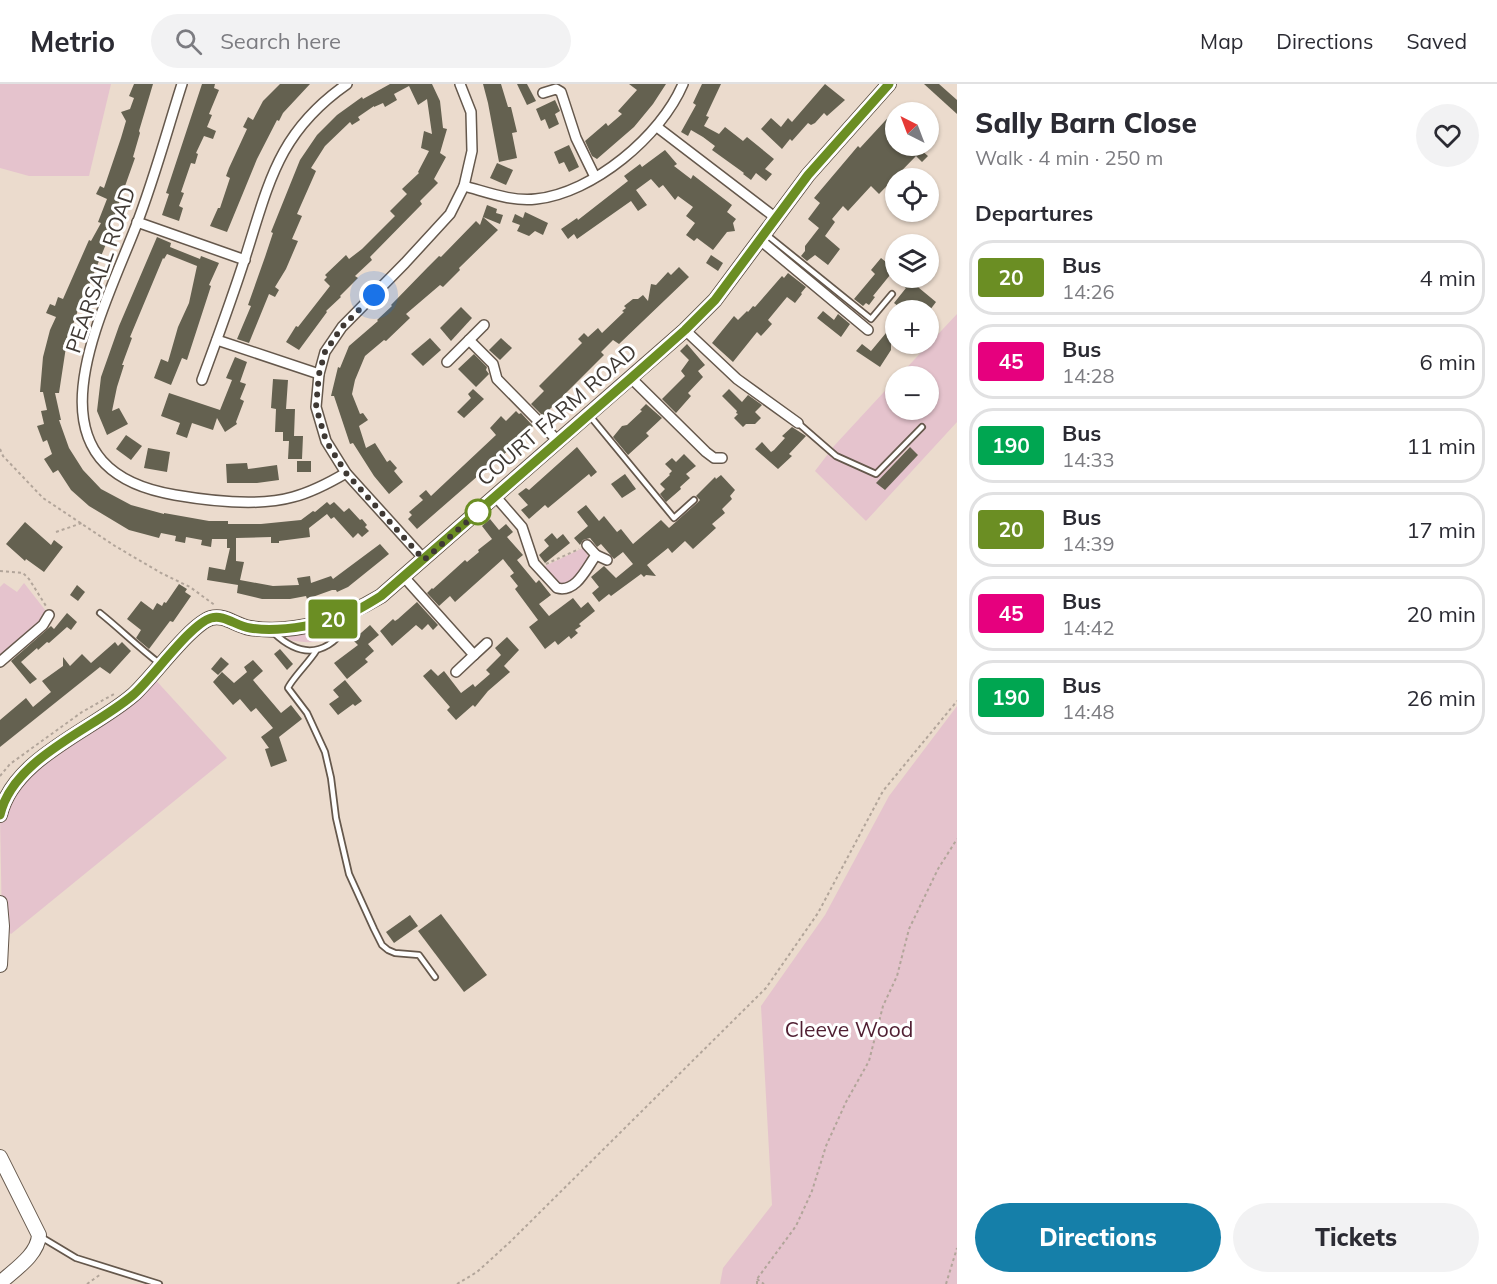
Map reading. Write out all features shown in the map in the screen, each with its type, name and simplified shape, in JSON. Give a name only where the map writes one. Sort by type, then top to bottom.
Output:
[{"type":"street","name":"PEARSALL ROAD","points":[[182,84],[137,222],[88,352],[81,396],[83,424],[93,449],[112,470],[135,485],[163,493],[199,499],[249,502],[291,498],[322,488],[346,473]]},
{"type":"street","points":[[202,380],[265,193],[285,147],[313,110],[347,84]]},
{"type":"street","points":[[424,560],[346,473],[326,441],[316,407],[319,374],[325,352],[342,327],[450,214],[464,186],[472,152],[471,112],[460,84]]},
{"type":"street","points":[[464,186],[507,198],[535,200],[560,194],[595,177],[629,153],[657,127],[678,96],[683,84]]},
{"type":"street","name":"COURT FARM ROAD","points":[[221,617],[250,628],[288,628],[322,622],[355,611],[381,596],[631,378],[715,300],[808,175],[889,84]]},
{"type":"street","points":[[543,93],[556,89],[562,94],[576,138],[595,177]]},
{"type":"street","points":[[657,127],[776,218]]},
{"type":"street","points":[[137,222],[244,260]]},
{"type":"street","points":[[762,237],[868,330]]},
{"type":"street","points":[[447,362],[484,325]]},
{"type":"street","points":[[685,330],[737,379],[798,423]]},
{"type":"street","points":[[217,340],[319,374]]},
{"type":"street","points":[[469,340],[493,364],[497,379],[558,441]]},
{"type":"street","points":[[631,378],[706,452],[714,458],[722,458]]},
{"type":"street","points":[[496,497],[522,527],[534,563],[557,588],[567,589],[574,585],[596,555]]},
{"type":"street","points":[[587,545],[596,555],[607,560]]},
{"type":"street","points":[[404,577],[474,655]]},
{"type":"street","points":[[0,662],[43,625],[50,615]]},
{"type":"street","points":[[0,815],[9,793],[19,780],[49,752],[135,693],[201,623],[213,617],[221,617]]},
{"type":"street","points":[[456,672],[487,643]]},
{"type":"street","points":[[0,903],[2,926],[0,965]]},
{"type":"street","points":[[0,1157],[39,1235],[39,1242],[34,1252],[0,1283]]},
{"type":"lane","points":[[762,237],[871,320],[892,294]]},
{"type":"lane","points":[[589,415],[674,518],[694,500]]},
{"type":"lane","points":[[798,423],[836,456],[876,474],[922,427]]},
{"type":"lane","points":[[355,611],[347,627],[336,639],[316,651],[302,672],[291,681],[288,688],[307,713],[325,752],[332,778],[336,818],[349,874],[382,945],[395,953],[419,955],[435,977]]},
{"type":"lane","points":[[100,613],[134,644],[161,664]]},
{"type":"lane","points":[[269,628],[282,640],[299,649],[316,651]]},
{"type":"lane","points":[[39,1235],[76,1258],[159,1284]]},
{"type":"path","points":[[0,449],[3,456],[43,498],[124,551],[213,602],[221,617]]},
{"type":"path","points":[[56,532],[82,524]]},
{"type":"path","points":[[538,567],[587,545]]},
{"type":"path","points":[[0,571],[23,573],[44,600],[50,615]]},
{"type":"path","points":[[457,1284],[477,1272],[510,1242],[766,988],[818,913],[883,791],[957,701]]},
{"type":"path","points":[[757,1284],[758,1279],[796,1226],[808,1200],[826,1146],[846,1102],[869,1061],[883,1006],[897,976],[909,929],[938,868],[957,839]]},
{"type":"path","points":[[946,1284],[957,1248]]},
{"type":"path","points":[[87,1284],[111,1268]]},
{"type":"path","points":[[758,1279],[764,1284]]},
{"type":"green space","points":[[0,84],[111,84],[89,176],[29,176],[0,168]]},
{"type":"green space","points":[[957,314],[957,422],[866,521],[815,471],[834,446],[885,391],[885,420],[939,420],[939,366],[908,366],[920,354],[939,354],[939,333]],"holes":[[[909,447],[918,455],[884,490],[877,482]]]},
{"type":"green space","points":[[583,548],[588,555],[585,564],[565,585],[559,584],[543,567]]},
{"type":"green space","points":[[4,583],[17,592],[24,583],[49,615],[0,666],[0,587]]},
{"type":"green space","points":[[341,623],[342,628],[336,633],[318,642],[289,640],[287,636],[288,633]]},
{"type":"green space","points":[[151,675],[227,758],[11,934],[2,926],[0,817],[9,793]]},
{"type":"green space","name":"Cleeve Wood","points":[[957,706],[957,1284],[720,1284],[723,1268],[772,1205],[761,1006],[825,915],[889,796]]},
{"type":"building","points":[[134,84],[153,84],[139,131],[133,157],[135,158],[109,231],[111,232],[87,290],[85,289],[63,346],[66,347],[59,393],[55,393],[61,420],[59,420],[69,448],[83,470],[101,489],[131,505],[164,514],[209,521],[228,521],[228,524],[261,524],[301,520],[327,502],[330,505],[334,502],[344,512],[349,508],[367,525],[365,527],[369,531],[362,537],[358,533],[353,538],[334,517],[331,519],[327,514],[309,528],[310,537],[279,541],[279,543],[271,543],[271,537],[236,538],[236,561],[244,562],[240,580],[273,586],[299,585],[297,578],[310,576],[311,583],[331,576],[333,579],[380,544],[389,554],[348,587],[337,592],[332,590],[307,599],[306,596],[290,599],[262,599],[237,593],[238,585],[207,580],[209,567],[225,570],[230,548],[227,548],[227,539],[212,539],[211,547],[201,545],[202,540],[186,537],[185,543],[175,541],[176,536],[161,533],[159,538],[129,530],[89,506],[71,490],[58,470],[53,473],[44,459],[52,454],[47,440],[43,442],[37,426],[44,424],[41,411],[47,410],[43,392],[40,392],[43,357],[56,317],[46,313],[50,304],[55,306],[58,297],[63,299],[89,240],[91,241],[101,223],[98,222],[107,199],[96,194],[100,186],[104,188],[126,121],[121,112],[130,109],[134,98],[129,96]]},
{"type":"building","points":[[202,84],[215,84],[214,88],[219,90],[209,114],[212,115],[207,127],[216,131],[213,139],[204,136],[196,153],[198,154],[195,164],[191,163],[181,192],[184,193],[179,206],[183,208],[179,221],[162,215],[169,194],[166,193]]},
{"type":"building","points":[[280,84],[310,84],[283,113],[279,121],[277,120],[257,159],[227,232],[210,226],[220,208],[230,178],[226,176],[247,129],[243,127],[248,117],[253,120],[263,101]]},
{"type":"building","points":[[390,84],[432,84],[440,101],[443,128],[447,129],[440,153],[446,157],[434,179],[438,183],[420,201],[422,204],[370,257],[372,260],[355,276],[358,278],[326,311],[299,350],[286,342],[296,326],[298,327],[330,286],[324,280],[327,277],[325,275],[346,255],[349,259],[362,249],[395,216],[390,211],[407,194],[402,189],[419,173],[429,151],[421,148],[424,131],[432,134],[427,99],[418,105],[409,86],[394,94],[397,100],[385,107],[383,103],[374,106],[358,117],[360,120],[352,125],[350,122],[325,146],[311,168],[316,171],[297,214],[302,216],[292,239],[298,241],[275,287],[279,290],[275,297],[269,294],[249,343],[237,339],[251,306],[248,305],[273,233],[271,232],[300,160],[317,135],[337,115],[362,97],[363,99]]},
{"type":"building","points":[[483,84],[501,84],[508,107],[511,107],[517,132],[512,133],[517,158],[499,162]]},
{"type":"building","points":[[517,84],[527,84],[536,101],[527,105]]},
{"type":"building","points":[[629,84],[666,84],[634,127],[597,159],[592,156],[585,141],[606,123],[608,126],[622,114],[618,111],[637,90]]},
{"type":"building","points":[[702,84],[721,84],[706,116],[709,117],[704,126],[719,134],[725,127],[743,141],[747,137],[774,159],[765,169],[772,174],[766,181],[756,173],[751,180],[712,150],[715,146],[691,130],[688,136],[681,132],[696,105],[693,103]]},
{"type":"building","points":[[825,84],[845,100],[827,116],[824,113],[815,123],[811,125],[808,123],[782,149],[761,129],[771,118],[781,127],[788,118],[792,122]]},
{"type":"building","points":[[924,84],[939,84],[957,100],[957,114]]},
{"type":"building","points":[[555,100],[560,111],[555,114],[559,124],[549,129],[545,119],[541,121],[536,109]]},
{"type":"building","points":[[885,121],[885,156],[916,156],[904,168],[885,168],[885,188],[879,194],[871,186],[848,211],[843,206],[832,219],[835,222],[825,236],[840,249],[828,265],[815,255],[807,261],[801,256],[805,251],[805,246],[819,228],[808,219],[820,203],[814,198],[858,146],[860,148]]},
{"type":"building","points":[[569,145],[579,167],[569,172],[564,162],[559,164],[554,152]]},
{"type":"building","points":[[665,150],[677,164],[674,166],[691,179],[693,175],[732,205],[727,212],[736,219],[733,223],[735,231],[727,232],[713,250],[697,238],[694,241],[686,235],[695,223],[686,216],[693,207],[678,196],[675,200],[663,185],[659,188],[651,179],[636,190],[647,205],[638,211],[631,201],[577,239],[574,234],[568,239],[561,229],[577,218],[578,220],[628,181],[624,176],[640,164],[642,167]]},
{"type":"building","points":[[916,156],[928,156],[922,162]]},
{"type":"building","points":[[497,163],[513,170],[506,185],[490,178]]},
{"type":"building","points":[[487,205],[497,209],[496,213],[503,215],[500,224],[483,217],[498,230],[443,287],[440,285],[406,314],[410,318],[386,341],[384,340],[365,356],[355,380],[352,394],[360,414],[363,413],[368,420],[359,426],[366,448],[375,443],[387,462],[390,460],[397,468],[394,471],[403,482],[389,494],[374,476],[353,443],[350,444],[334,396],[331,396],[338,367],[340,368],[349,346],[378,321],[439,256],[441,257],[476,221],[480,225]]},
{"type":"building","points":[[525,212],[548,223],[543,235],[535,231],[529,236],[517,231],[520,225],[512,222],[515,214],[523,218]]},
{"type":"building","points":[[157,237],[171,243],[170,247],[200,259],[201,256],[219,263],[209,285],[211,286],[187,360],[182,358],[171,385],[154,378],[161,359],[168,362],[178,327],[189,303],[197,266],[167,254],[163,258],[130,337],[132,338],[117,387],[112,411],[119,408],[128,424],[107,435],[97,411],[101,377],[119,326]]},
{"type":"building","points":[[711,255],[723,263],[718,271],[706,263]]},
{"type":"building","points":[[881,258],[885,261],[885,281],[869,305],[866,303],[863,306],[854,299],[875,274],[871,270]]},
{"type":"building","points":[[679,267],[689,277],[619,344],[613,340],[601,352],[604,355],[543,416],[531,404],[544,391],[539,386],[582,343],[578,339],[584,333],[588,337],[598,328],[602,333],[624,312],[622,311],[626,308],[624,306],[633,299],[638,299],[643,295],[648,301],[651,284],[656,285],[668,272],[671,275]]},
{"type":"building","points":[[788,273],[806,287],[802,294],[795,303],[787,297],[768,320],[772,324],[761,336],[757,332],[733,362],[712,343],[734,316],[738,320],[753,306],[755,307],[782,276],[784,278]]},
{"type":"building","points":[[906,288],[919,288],[934,300],[896,300]]},
{"type":"building","points":[[461,307],[472,318],[451,341],[440,328]]},
{"type":"building","points":[[823,311],[834,320],[838,314],[850,324],[841,337],[817,318]]},
{"type":"building","points":[[885,334],[885,354],[888,354],[880,367],[856,351],[862,344],[871,351]]},
{"type":"building","points":[[430,338],[441,350],[423,366],[411,354]]},
{"type":"building","points":[[501,338],[512,348],[500,360],[489,350]]},
{"type":"building","points":[[687,344],[705,365],[698,371],[703,377],[688,393],[691,396],[676,413],[662,399],[685,376],[681,371],[689,360],[680,351]]},
{"type":"building","points":[[474,354],[487,367],[489,374],[476,387],[458,369]]},
{"type":"building","points":[[235,357],[247,362],[240,382],[246,384],[240,399],[244,401],[237,424],[225,432],[217,418],[213,430],[192,423],[187,438],[176,434],[180,423],[161,416],[169,393],[220,410],[232,380],[226,378]]},
{"type":"building","points":[[273,379],[288,380],[286,409],[295,409],[294,436],[303,436],[302,459],[288,459],[289,441],[283,441],[283,432],[275,432],[276,409],[271,408]]},
{"type":"building","points":[[473,389],[484,399],[464,418],[457,412],[471,398],[468,394]]},
{"type":"building","points":[[729,389],[742,402],[748,395],[762,405],[755,412],[761,418],[755,424],[746,424],[743,427],[734,418],[738,414],[737,411],[722,396]]},
{"type":"building","points":[[646,404],[662,418],[646,433],[649,436],[628,455],[613,437],[622,426],[627,425],[642,411],[640,410]]},
{"type":"building","points":[[516,411],[521,413],[533,426],[496,462],[417,529],[408,519],[412,515],[409,512],[423,500],[419,496],[426,490],[431,496],[496,435],[490,428],[501,416],[506,421]]},
{"type":"building","points":[[792,427],[806,436],[789,454],[792,456],[778,469],[755,449],[762,442],[771,452],[785,438],[782,436]]},
{"type":"building","points":[[126,435],[142,446],[131,460],[116,449]]},
{"type":"building","points":[[577,447],[597,472],[591,477],[589,474],[548,508],[545,505],[529,519],[521,510],[528,505],[518,494],[526,488],[529,490]]},
{"type":"building","points":[[910,447],[918,455],[885,490],[876,483]]},
{"type":"building","points":[[148,448],[170,452],[167,472],[144,468]]},
{"type":"building","points":[[684,454],[696,466],[686,474],[690,478],[680,487],[681,489],[666,502],[660,494],[665,489],[660,484],[672,471],[665,464],[672,458],[676,462]]},
{"type":"building","points":[[297,461],[311,461],[311,472],[297,472]]},
{"type":"building","points":[[247,463],[248,469],[277,465],[279,480],[227,483],[226,464]]},
{"type":"building","points":[[625,474],[636,489],[622,498],[611,484]]},
{"type":"building","points":[[721,475],[735,490],[730,496],[732,499],[722,509],[725,513],[712,524],[716,528],[693,549],[685,541],[672,553],[668,548],[647,565],[656,576],[646,575],[644,577],[641,574],[599,602],[592,593],[599,587],[591,577],[604,566],[616,578],[633,564],[623,552],[614,559],[601,544],[597,547],[590,538],[583,540],[580,545],[574,538],[588,526],[577,512],[586,505],[599,521],[604,516],[617,532],[621,529],[633,544],[661,520],[669,528],[700,500],[696,496],[715,477],[716,479]]},
{"type":"building","points":[[490,519],[499,530],[506,524],[513,532],[507,537],[523,555],[517,560],[536,583],[539,580],[551,595],[539,604],[549,616],[573,598],[581,608],[588,602],[595,611],[579,624],[581,626],[575,630],[578,633],[571,639],[569,636],[558,645],[555,641],[545,649],[529,627],[538,620],[515,589],[518,586],[510,576],[514,573],[503,559],[455,602],[450,596],[439,606],[427,593],[492,539],[482,526]]},
{"type":"building","points":[[25,522],[51,545],[54,540],[63,547],[44,572],[26,559],[25,561],[6,544]]},
{"type":"building","points":[[552,533],[557,539],[563,534],[570,543],[545,563],[539,555],[549,546],[544,540]]},
{"type":"building","points":[[179,584],[187,589],[185,592],[191,596],[173,622],[170,621],[149,649],[136,638],[141,630],[127,619],[141,601],[153,610],[157,603],[162,606]]},
{"type":"building","points":[[77,585],[85,592],[78,601],[70,595]]},
{"type":"building","points":[[417,602],[438,625],[433,630],[428,624],[422,630],[416,625],[392,646],[380,631]]},
{"type":"building","points":[[67,613],[77,622],[71,630],[67,627],[49,643],[47,642],[38,650],[37,648],[21,662],[37,679],[30,684],[11,661],[51,626],[54,629]]},
{"type":"building","points":[[370,625],[379,635],[368,644],[374,651],[365,659],[368,662],[347,679],[334,663],[358,645],[353,640]]},
{"type":"building","points":[[507,637],[519,650],[504,666],[510,672],[488,691],[475,707],[473,705],[456,720],[447,710],[450,707],[423,676],[431,669],[438,676],[444,671],[461,693],[473,684],[475,687],[490,674],[486,670],[501,655],[495,648]]},
{"type":"building","points":[[115,642],[118,646],[122,642],[131,651],[110,674],[100,667],[0,747],[0,720],[26,698],[33,707],[51,692],[42,681],[63,666],[63,657],[70,666],[82,654],[91,663]]},
{"type":"building","points":[[280,649],[293,664],[287,670],[274,654]]},
{"type":"building","points":[[221,657],[229,664],[218,675],[211,669]]},
{"type":"building","points":[[253,660],[263,671],[253,680],[281,713],[291,705],[302,719],[279,737],[287,761],[271,767],[265,749],[269,748],[261,737],[273,728],[256,708],[251,712],[240,699],[233,705],[213,682],[222,672],[234,683],[247,672],[244,667]]},
{"type":"building","points":[[345,680],[362,701],[355,706],[353,704],[338,715],[329,704],[339,697],[333,690]]},
{"type":"building","points":[[441,914],[487,975],[464,992],[418,931]]},
{"type":"building","points":[[410,915],[418,926],[394,943],[386,932]]},
{"type":"bus line","name":"20","points":[[0,815],[9,793],[19,780],[49,752],[135,693],[207,619],[221,617],[250,628],[288,628],[322,622],[355,611],[381,596],[631,378],[715,300],[808,175],[889,84]]},
{"type":"route","points":[[374,295],[342,327],[325,352],[319,374],[316,407],[326,441],[346,473],[424,560],[478,512]]}]
